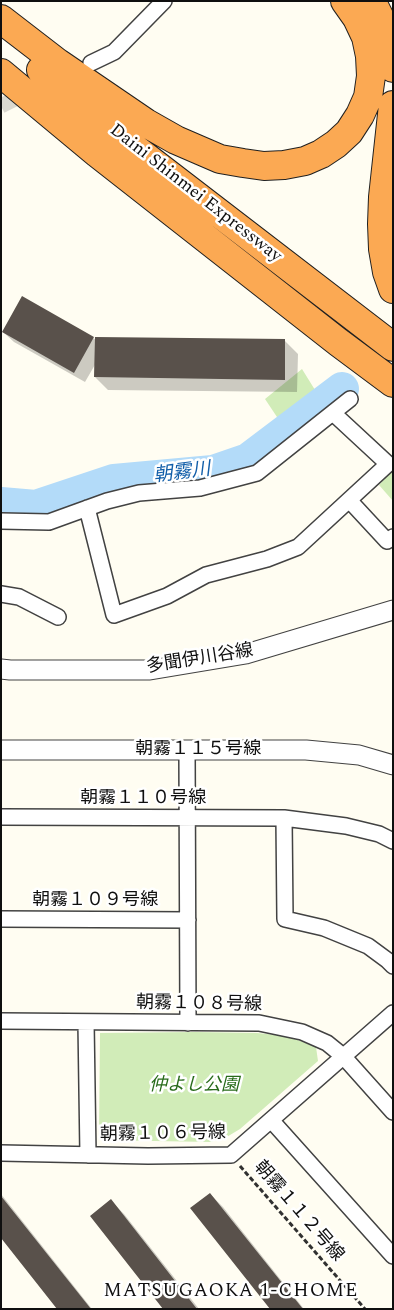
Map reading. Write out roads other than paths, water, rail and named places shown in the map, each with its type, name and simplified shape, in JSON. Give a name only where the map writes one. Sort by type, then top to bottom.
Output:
[{"type":"highway","points":[[1,20],[58,63],[146,123],[176,140],[220,159],[264,166],[284,165],[305,161],[321,154],[336,144],[348,132],[360,115],[368,97],[371,76],[370,56],[366,37],[358,18],[345,1]]},
{"type":"highway","points":[[369,1],[374,6],[384,26],[393,68]]},
{"type":"highway","name":"Daini Shinmei Expressway","points":[[1,37],[116,134],[393,347]]},
{"type":"highway","name":"Daini Shinmei Expressway","points":[[1,73],[97,153],[393,383]]},
{"type":"highway","points":[[1,96],[338,342]]},
{"type":"highway","points":[[393,105],[385,173],[382,224],[383,249],[387,272],[393,289]]},
{"type":"street","points":[[91,62],[114,52],[164,1]]},
{"type":"street","points":[[1,521],[49,522],[107,501],[139,493],[200,488],[257,473],[350,399]]},
{"type":"street","points":[[87,508],[114,615],[167,596],[206,575],[267,559],[298,547],[388,464],[333,413]]},
{"type":"street","points":[[349,500],[387,541],[393,537]]},
{"type":"street","points":[[1,594],[19,597],[58,617]]},
{"type":"street","name":"多聞伊川谷線","points":[[1,668],[10,670],[150,670],[246,654],[393,610]]},
{"type":"street","name":"朝霧１１５号線","points":[[1,750],[306,750],[359,755],[393,764]]},
{"type":"street","points":[[187,750],[188,1023]]},
{"type":"street","name":"朝霧１１０号線","points":[[1,818],[284,818],[346,826],[380,834],[393,841]]},
{"type":"street","points":[[284,818],[285,919],[324,928],[368,946],[393,966]]},
{"type":"street","name":"朝霧１０９号線","points":[[1,919],[188,920]]},
{"type":"street","name":"朝霧１０６号線","points":[[1,1153],[231,1156],[393,1013]]},
{"type":"street","name":"朝霧１０８号線","points":[[1,1021],[259,1023],[302,1032],[327,1043],[343,1056],[393,1112]]},
{"type":"street","points":[[86,1022],[88,1155]]},
{"type":"street","points":[[271,1120],[393,1256]]},
{"type":"waterway","name":"朝霧川","points":[[1,504],[36,507],[114,481],[213,472],[248,460],[342,389]]},
{"type":"tunnel","points":[[1,106],[31,91]]},
{"type":"district","name":"MATSUGAOKA 1-CHOME","points":[[231,1292]]},
{"type":"park label","name":"仲よし公園","points":[[194,1086]]}]
